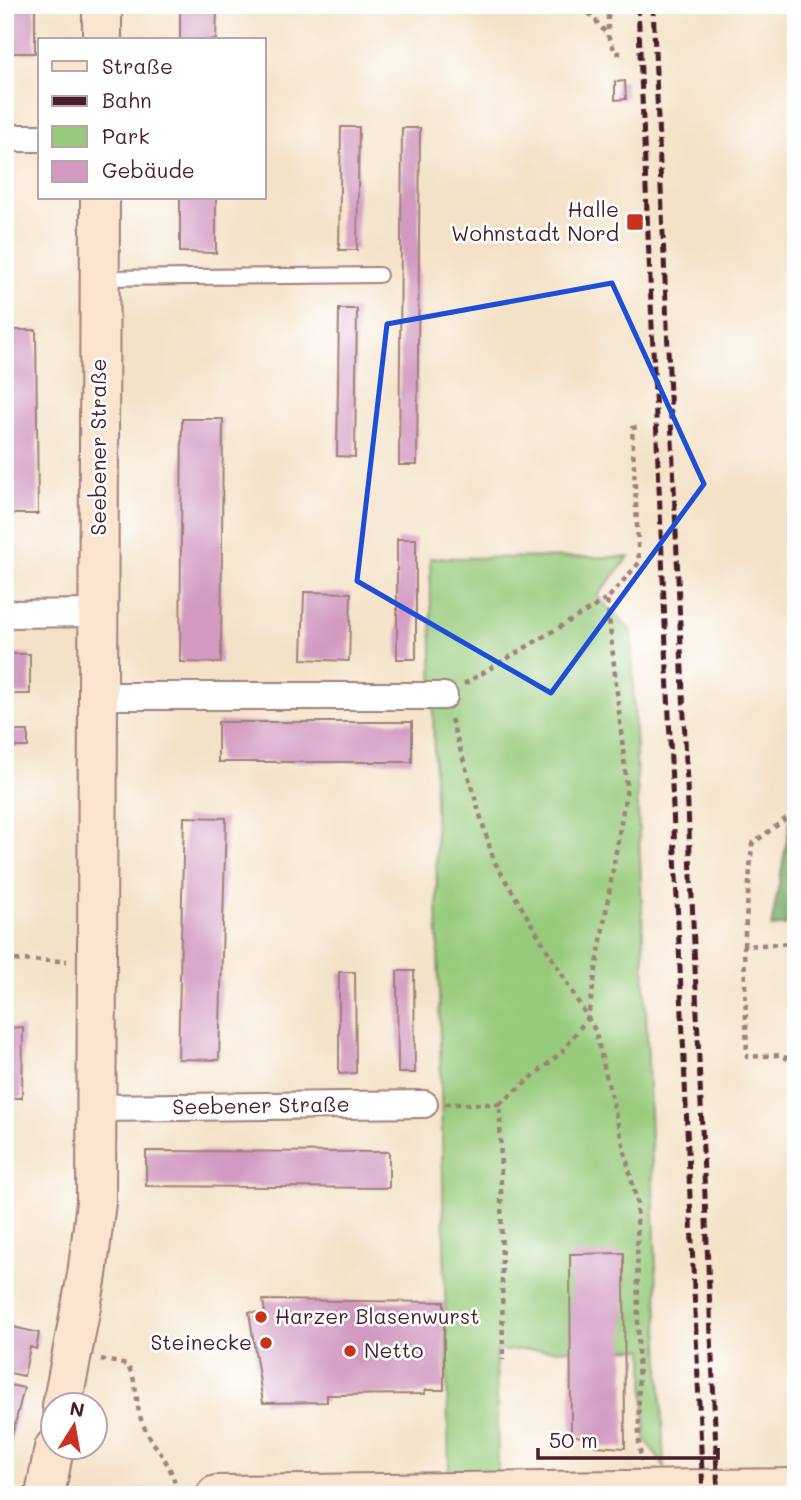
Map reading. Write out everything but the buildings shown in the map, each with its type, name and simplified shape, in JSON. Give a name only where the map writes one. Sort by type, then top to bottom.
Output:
[{"type":"street","points":[[102,5],[102,38]]},
{"type":"street","points":[[5,138],[38,138]]},
{"type":"street","name":"Seebener Straße","points":[[65,1392],[88,1275],[96,1202],[100,200]]},
{"type":"street","points":[[5,614],[99,613]]},
{"type":"street","points":[[99,696],[444,696]]},
{"type":"street","name":"Seebener Straße","points":[[97,1108],[424,1104]]},
{"type":"street","points":[[45,1495],[51,1462]]},
{"type":"street","points":[[216,1495],[649,1489],[780,1490]]},
{"type":"lane","points":[[99,278],[379,275]]},
{"type":"path","points":[[582,5],[608,36],[616,53],[623,53]]},
{"type":"path","points":[[608,5],[608,36]]},
{"type":"path","points":[[638,427],[632,428],[639,564],[607,598],[444,696],[494,861],[595,1030],[637,1202],[639,1447],[649,1489]]},
{"type":"path","points":[[424,1104],[500,1104],[562,1052],[588,1017],[627,788],[607,598]]},
{"type":"path","points":[[796,811],[752,844],[744,946],[747,1057],[780,1055],[796,1063]]},
{"type":"path","points":[[744,946],[796,943]]},
{"type":"path","points":[[5,960],[97,962]]},
{"type":"path","points":[[500,1104],[503,1360]]},
{"type":"path","points":[[72,1356],[127,1365],[136,1380],[141,1421],[175,1474],[177,1495]]},
{"type":"highlighted area","points":[[612,283],[704,484],[551,693],[357,581],[387,324]]},
{"type":"green space","points":[[629,557],[597,596],[631,631],[664,1467],[645,1439],[644,1349],[515,1350],[496,1351],[498,1473],[449,1474],[430,558]]},
{"type":"green space","points":[[796,790],[796,924],[771,927]]},
{"type":"railway","points":[[638,5],[703,1495]]},
{"type":"railway","points":[[653,5],[718,1495]]},
{"type":"place","name":"Halle Wohnstadt Nord","points":[[635,222]]},
{"type":"place","name":"Harzer Blasenwurst","points":[[261,1317]]},
{"type":"place","name":"Steinecke","points":[[266,1343]]},
{"type":"place","name":"Netto","points":[[350,1351]]}]
